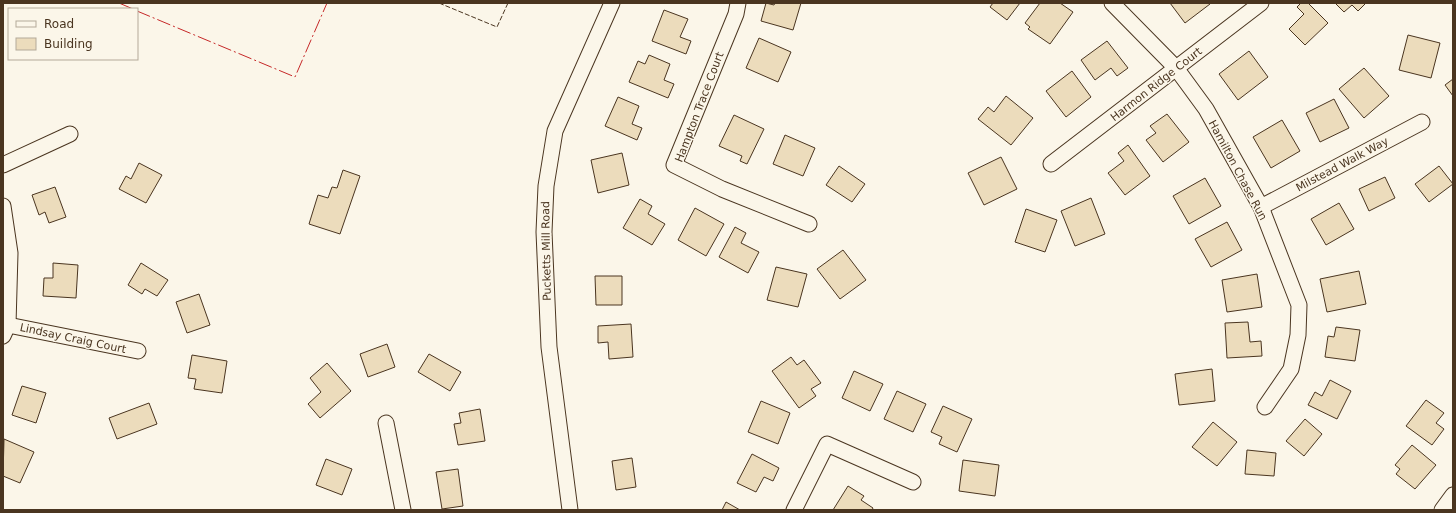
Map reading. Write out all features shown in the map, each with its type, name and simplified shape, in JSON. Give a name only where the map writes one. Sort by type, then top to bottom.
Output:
[{"type":"street","name":"Pucketts Mill Road","points":[[570,510],[549,347],[544,232],[546,186],[555,131],[612,3]]},
{"type":"street","name":"Hampton Trace Court","points":[[738,3],[736,14],[674,165],[722,189],[809,224]]},
{"type":"street","name":"Hamilton Chase Run","points":[[1112,3],[1176,68],[1206,109],[1261,207],[1299,305],[1298,335],[1291,369],[1266,406]]},
{"type":"street","name":"Harmon Ridge Court","points":[[1051,164],[1261,3]]},
{"type":"street","name":"Milstead Walk Way","points":[[1261,207],[1422,122]]},
{"type":"street","points":[[3,165],[70,134]]},
{"type":"street","points":[[3,206],[10,253],[5,330]]},
{"type":"street","name":"Lindsay Craig Court","points":[[5,330],[138,352]]},
{"type":"street","points":[[386,423],[402,510]]},
{"type":"street","points":[[794,510],[827,444],[912,482]]},
{"type":"street","points":[[1442,510],[1453,496]]},
{"type":"building","points":[[766,3],[774,5],[775,3],[801,3],[793,30],[761,21]]},
{"type":"building","points":[[993,3],[1020,3],[1007,20],[990,7]]},
{"type":"building","points":[[1040,3],[1060,3],[1073,12],[1050,44],[1028,29],[1030,27],[1025,23]]},
{"type":"building","points":[[1170,3],[1209,3],[1210,4],[1185,23]]},
{"type":"building","points":[[1301,3],[1308,3],[1328,23],[1305,45],[1289,29],[1304,14],[1297,7]]},
{"type":"building","points":[[1335,3],[1366,3],[1358,11],[1352,5],[1344,12]]},
{"type":"building","points":[[664,10],[688,19],[680,37],[691,41],[686,54],[652,41]]},
{"type":"building","points":[[1408,35],[1440,43],[1431,78],[1399,70]]},
{"type":"building","points":[[759,38],[791,52],[778,82],[746,68]]},
{"type":"building","points":[[1107,41],[1128,68],[1117,76],[1111,68],[1095,80],[1081,60]]},
{"type":"building","points":[[1249,51],[1268,77],[1238,100],[1219,74]]},
{"type":"building","points":[[649,55],[670,64],[664,80],[674,84],[668,98],[629,82],[638,61],[645,64]]},
{"type":"building","points":[[1364,68],[1389,96],[1364,118],[1339,89]]},
{"type":"building","points":[[1072,71],[1091,97],[1066,117],[1046,91]]},
{"type":"building","points":[[1453,79],[1453,96],[1445,85]]},
{"type":"building","points":[[1006,96],[1033,118],[1011,145],[978,119],[988,107],[994,112]]},
{"type":"building","points":[[618,97],[639,106],[632,124],[642,128],[637,140],[605,126]]},
{"type":"building","points":[[1334,99],[1349,128],[1320,142],[1306,113]]},
{"type":"building","points":[[1167,114],[1189,142],[1163,162],[1146,140],[1156,133],[1150,126]]},
{"type":"building","points":[[734,115],[764,129],[747,164],[740,161],[742,156],[719,146]]},
{"type":"building","points":[[1282,120],[1300,151],[1271,168],[1253,137]]},
{"type":"building","points":[[785,135],[815,148],[803,176],[773,164]]},
{"type":"building","points":[[1128,145],[1150,176],[1125,195],[1108,173],[1124,161],[1118,153]]},
{"type":"building","points":[[622,153],[629,185],[598,193],[591,160]]},
{"type":"building","points":[[1001,157],[1017,189],[984,205],[968,173]]},
{"type":"building","points":[[139,163],[162,175],[146,203],[119,189],[126,176],[131,179]]},
{"type":"building","points":[[839,166],[865,184],[852,202],[826,185]]},
{"type":"building","points":[[1439,166],[1453,184],[1429,202],[1415,184]]},
{"type":"building","points":[[343,170],[360,176],[340,234],[309,224],[318,195],[328,198],[332,187],[337,188]]},
{"type":"building","points":[[1385,177],[1395,198],[1369,211],[1359,189]]},
{"type":"building","points":[[1205,178],[1221,206],[1189,224],[1173,196]]},
{"type":"building","points":[[55,187],[66,217],[49,223],[45,212],[39,215],[32,195]]},
{"type":"building","points":[[1091,198],[1105,234],[1075,246],[1061,211]]},
{"type":"building","points":[[640,199],[652,206],[648,214],[665,224],[652,245],[623,228]]},
{"type":"building","points":[[1339,203],[1354,229],[1326,245],[1311,219]]},
{"type":"building","points":[[695,208],[724,224],[706,256],[678,240]]},
{"type":"building","points":[[1026,209],[1057,220],[1045,252],[1015,242]]},
{"type":"building","points":[[1227,222],[1242,250],[1211,267],[1195,239]]},
{"type":"building","points":[[735,227],[746,233],[741,243],[759,252],[748,273],[719,257]]},
{"type":"building","points":[[843,250],[866,280],[840,299],[817,269]]},
{"type":"building","points":[[53,263],[78,265],[76,298],[43,296],[44,278],[53,278]]},
{"type":"building","points":[[141,263],[168,280],[157,296],[145,289],[142,294],[128,285]]},
{"type":"building","points":[[776,267],[807,274],[798,307],[767,300]]},
{"type":"building","points":[[1359,271],[1366,304],[1327,312],[1320,279]]},
{"type":"building","points":[[1257,274],[1262,307],[1227,312],[1222,280]]},
{"type":"building","points":[[595,276],[622,276],[622,305],[596,305]]},
{"type":"building","points":[[199,294],[210,325],[187,333],[176,302]]},
{"type":"building","points":[[1248,322],[1250,342],[1261,341],[1262,356],[1227,358],[1225,323]]},
{"type":"building","points":[[631,324],[633,357],[609,359],[608,342],[598,343],[598,326]]},
{"type":"building","points":[[1336,327],[1360,330],[1355,361],[1325,357],[1328,336],[1334,337]]},
{"type":"building","points":[[387,344],[395,367],[368,377],[360,354]]},
{"type":"building","points":[[429,354],[461,372],[450,391],[418,372]]},
{"type":"building","points":[[192,355],[227,361],[222,393],[194,389],[196,379],[188,378]]},
{"type":"building","points":[[791,357],[797,365],[804,360],[821,383],[811,389],[816,396],[799,408],[772,371]]},
{"type":"building","points":[[327,363],[351,391],[320,418],[308,404],[321,392],[310,378]]},
{"type":"building","points":[[1212,369],[1215,401],[1179,405],[1175,374]]},
{"type":"building","points":[[854,371],[883,384],[870,411],[842,398]]},
{"type":"building","points":[[1330,380],[1351,391],[1337,419],[1308,405],[1315,392],[1322,396]]},
{"type":"building","points":[[22,386],[46,393],[36,423],[12,415]]},
{"type":"building","points":[[897,391],[926,404],[913,432],[884,419]]},
{"type":"building","points":[[1426,400],[1444,413],[1436,423],[1444,429],[1432,445],[1406,426]]},
{"type":"building","points":[[761,401],[790,413],[778,444],[748,432]]},
{"type":"building","points":[[149,403],[157,424],[117,439],[109,418]]},
{"type":"building","points":[[943,406],[972,419],[957,452],[939,444],[942,437],[931,432]]},
{"type":"building","points":[[480,409],[485,441],[458,445],[454,424],[461,423],[459,413]]},
{"type":"building","points":[[1305,419],[1322,434],[1304,456],[1286,441]]},
{"type":"building","points":[[1213,422],[1237,442],[1217,466],[1192,447]]},
{"type":"building","points":[[4,439],[34,452],[20,483],[3,476]]},
{"type":"building","points":[[1412,445],[1436,465],[1415,489],[1396,474],[1400,469],[1395,465]]},
{"type":"building","points":[[1247,450],[1276,453],[1274,476],[1245,474]]},
{"type":"building","points":[[752,454],[779,468],[773,481],[764,477],[756,492],[737,483]]},
{"type":"building","points":[[632,458],[636,487],[616,490],[612,461]]},
{"type":"building","points":[[326,459],[352,469],[342,495],[316,485]]},
{"type":"building","points":[[963,460],[999,465],[995,496],[959,491]]},
{"type":"building","points":[[458,469],[463,506],[442,509],[436,472]]},
{"type":"building","points":[[848,486],[864,496],[861,500],[873,508],[872,510],[833,510]]},
{"type":"building","points":[[726,502],[740,510],[722,510]]},
{"type":"fence","points":[[439,3],[497,27],[508,3]]},
{"type":"power","points":[[119,3],[131,8]]},
{"type":"power","points":[[138,11],[295,77],[327,3]]}]
